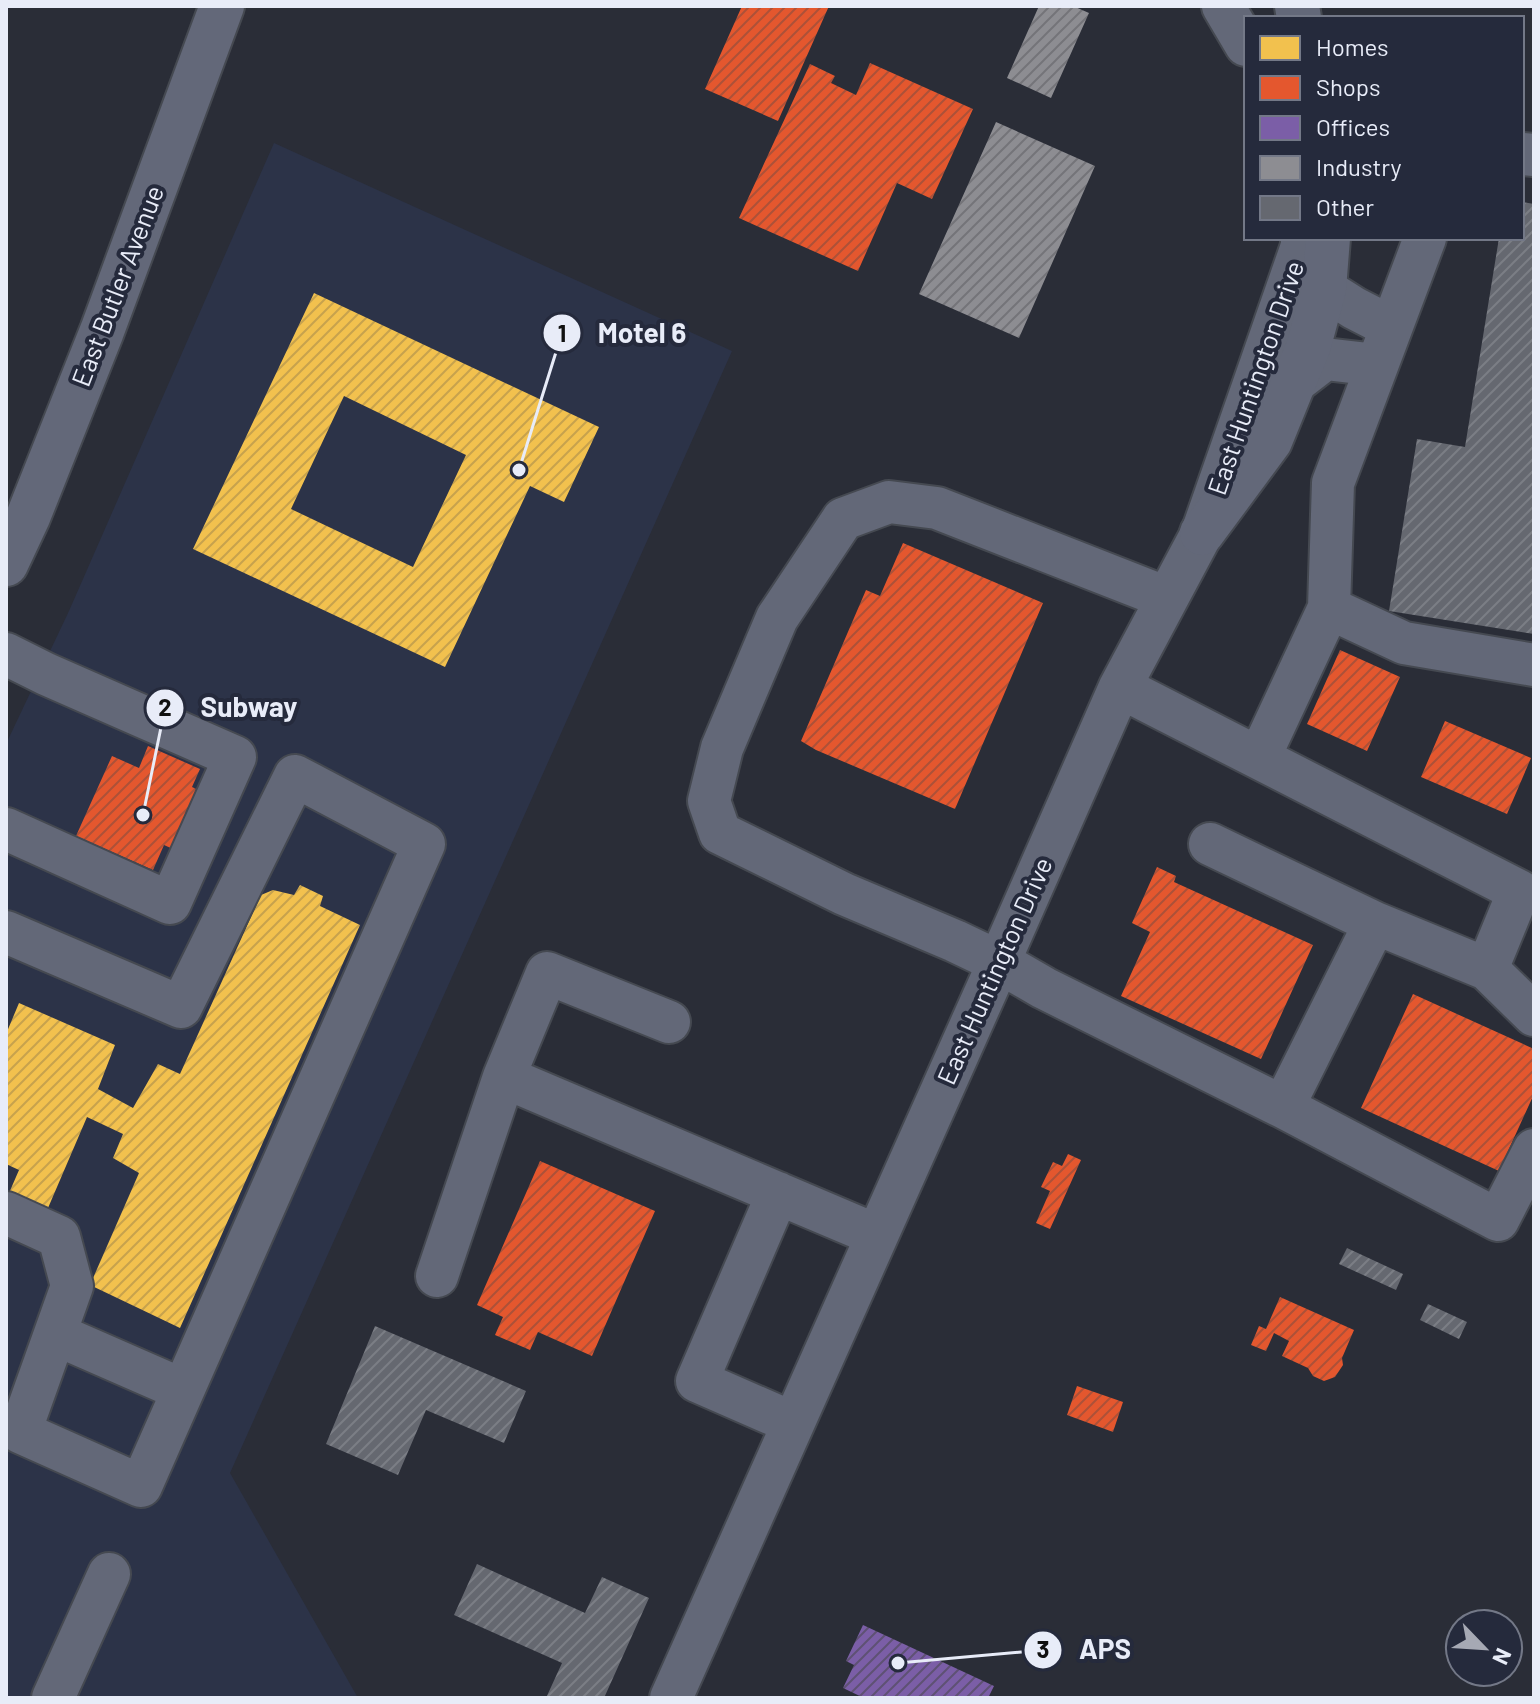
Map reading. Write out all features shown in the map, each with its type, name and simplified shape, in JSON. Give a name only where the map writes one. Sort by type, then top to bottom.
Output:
[{"type":"main road","name":"East Butler Avenue","points":[[6,564],[17,512],[102,331],[222,6]]},
{"type":"main road","points":[[1202,533],[1270,441],[1309,345],[1324,289],[1328,240]]},
{"type":"street","points":[[1223,6],[1244,42]]},
{"type":"street","name":"East Huntington Drive","points":[[671,1698],[1120,687],[1202,533],[1302,240]]},
{"type":"street","points":[[1259,758],[1329,608],[1333,483],[1424,240]]},
{"type":"street","points":[[1324,289],[1354,308],[1384,346]]},
{"type":"street","points":[[1294,383],[1325,359],[1384,346]]},
{"type":"street","points":[[1167,598],[937,508],[889,502],[843,519],[777,618],[722,748],[709,801],[720,833],[844,894],[999,962],[1044,988],[1283,1107],[1498,1220],[1534,1150]]},
{"type":"street","points":[[1329,608],[1404,643],[1534,665]]},
{"type":"street","points":[[6,654],[235,757],[170,903],[6,829]]},
{"type":"street","points":[[1120,687],[1259,758],[1526,874],[1487,969]]},
{"type":"street","points":[[6,932],[181,1007],[295,776],[424,844],[141,1486],[20,1432],[72,1286],[59,1237],[6,1213]]},
{"type":"street","points":[[1210,844],[1375,923],[1487,969],[1534,1015]]},
{"type":"street","points":[[1283,1107],[1375,923]]},
{"type":"street","points":[[437,1276],[504,1077],[547,973],[669,1022]]},
{"type":"street","points":[[504,1077],[876,1235]]},
{"type":"street","points":[[778,1193],[697,1381],[793,1423]]},
{"type":"street","points":[[55,1334],[183,1390]]},
{"type":"street","points":[[53,1698],[109,1574]]},
{"type":"shaded area","points":[[274,143],[732,351],[230,1473],[358,1698],[6,1698],[6,744],[69,611]]},
{"type":"building: Homes","points":[[314,293],[599,427],[564,502],[530,486],[445,667],[193,549]],"holes":[[[344,396],[466,455],[413,567],[291,509]]]},
{"type":"building: Homes","points":[[300,885],[323,896],[320,906],[360,925],[180,1328],[90,1285],[139,1173],[113,1158],[123,1134],[87,1117],[42,1222],[6,1200],[19,1170],[6,1164],[6,1034],[19,1003],[115,1045],[98,1089],[133,1108],[158,1064],[180,1074],[261,895],[273,890],[294,895]]},
{"type":"building: Shops","points":[[742,6],[829,6],[778,121],[705,89]]},
{"type":"building: Shops","points":[[870,63],[973,109],[932,199],[897,183],[858,271],[739,218],[810,64],[835,76],[831,83],[856,95]]},
{"type":"building: Shops","points":[[903,543],[1043,603],[955,809],[801,741],[866,590],[880,596]]},
{"type":"building: Shops","points":[[1340,650],[1400,677],[1367,751],[1307,724]]},
{"type":"building: Shops","points":[[1445,721],[1531,758],[1507,814],[1421,777]]},
{"type":"building: Shops","points":[[148,746],[200,769],[192,787],[209,795],[184,854],[164,845],[153,870],[76,836],[112,756],[139,768]]},
{"type":"building: Shops","points":[[1157,867],[1176,876],[1174,882],[1313,945],[1261,1059],[1121,996],[1150,932],[1132,923]]},
{"type":"building: Shops","points":[[1413,994],[1534,1049],[1534,1094],[1499,1171],[1361,1108]]},
{"type":"building: Shops","points":[[1068,1154],[1081,1160],[1050,1229],[1036,1223],[1050,1191],[1041,1187],[1053,1162],[1062,1166]]},
{"type":"building: Shops","points":[[540,1161],[655,1211],[592,1356],[538,1332],[530,1350],[495,1335],[503,1317],[477,1305]]},
{"type":"building: Shops","points":[[1280,1297],[1354,1330],[1342,1358],[1343,1365],[1335,1377],[1324,1381],[1313,1376],[1308,1368],[1282,1356],[1289,1341],[1274,1333],[1266,1351],[1251,1345],[1259,1326],[1266,1329]]},
{"type":"building: Shops","points":[[1077,1386],[1123,1402],[1113,1432],[1067,1415]]},
{"type":"building: Offices","points":[[863,1625],[994,1686],[988,1698],[864,1698],[843,1688],[854,1665],[846,1661]]},
{"type":"building: Industry","points":[[1039,6],[1073,6],[1089,13],[1051,98],[1007,78]]},
{"type":"building: Industry","points":[[996,122],[1095,166],[1019,338],[919,294]]},
{"type":"building: Other","points":[[1524,202],[1534,204],[1534,634],[1389,611],[1417,439],[1465,447],[1499,240],[1524,240]]},
{"type":"building: Other","points":[[1347,1248],[1403,1274],[1396,1290],[1339,1264]]},
{"type":"building: Other","points":[[1428,1304],[1467,1322],[1459,1339],[1420,1320]]},
{"type":"building: Other","points":[[375,1326],[526,1391],[504,1443],[426,1410],[398,1475],[326,1444]]},
{"type":"building: Other","points":[[477,1564],[585,1613],[602,1577],[649,1598],[604,1698],[546,1698],[562,1663],[454,1615]]},
{"type":"place","name":"Motel 6","points":[[519,470]]},
{"type":"place","name":"Subway","points":[[143,815]]},
{"type":"place","name":"APS","points":[[898,1663]]}]
